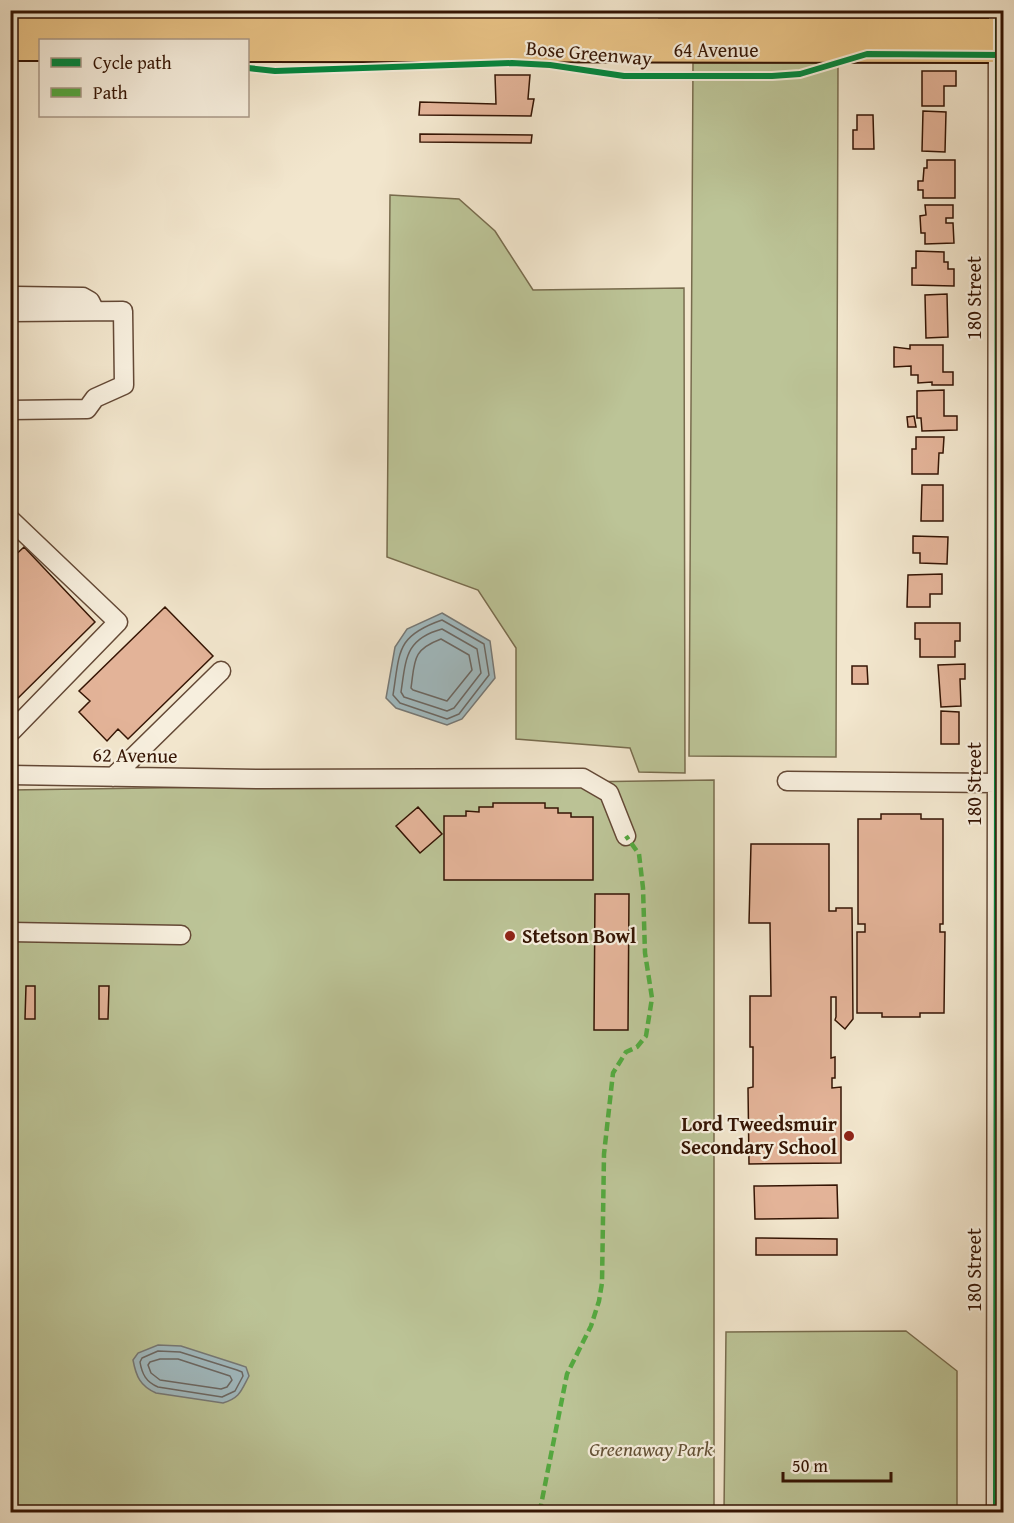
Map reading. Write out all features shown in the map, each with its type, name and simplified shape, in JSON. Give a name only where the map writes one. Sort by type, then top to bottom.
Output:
[{"type":"main road","name":"64 Avenue","points":[[10,28],[79,19],[649,20],[999,34]]},
{"type":"main road","name":"64 Avenue","points":[[249,50],[839,57],[999,34]]},
{"type":"main road","points":[[10,49],[39,49]]},
{"type":"street","name":"180 Street","points":[[996,1512],[1000,1134],[1000,820],[997,783],[1000,528],[999,34]]},
{"type":"street","points":[[10,300],[15,296],[84,297],[90,301],[95,311]]},
{"type":"street","points":[[10,312],[123,311],[124,385],[95,398],[87,409],[10,410]]},
{"type":"street","points":[[10,519],[118,622],[10,733]]},
{"type":"street","points":[[113,777],[221,671]]},
{"type":"street","name":"62 Avenue","points":[[10,775],[260,779],[583,778],[609,793],[626,836]]},
{"type":"street","points":[[787,781],[997,783]]},
{"type":"street","points":[[10,932],[181,934]]},
{"type":"green space","points":[[693,63],[838,63],[836,757],[689,756]]},
{"type":"green space","points":[[390,195],[459,199],[495,231],[533,290],[684,288],[685,773],[639,772],[630,748],[516,739],[516,648],[478,590],[387,557]]},
{"type":"green space","name":"Greenaway Park","points":[[714,780],[714,1512],[11,1512],[10,790]]},
{"type":"green space","points":[[906,1331],[957,1371],[957,1512],[724,1512],[726,1332]]},
{"type":"water","points":[[442,613],[490,641],[495,678],[462,719],[447,725],[396,708],[386,698],[395,647],[407,629]]},
{"type":"water","points":[[158,1345],[181,1346],[246,1367],[249,1376],[237,1396],[223,1403],[156,1393],[140,1380],[133,1360],[138,1353]]},
{"type":"building","points":[[922,71],[956,71],[956,86],[944,86],[944,106],[922,106]]},
{"type":"building","points":[[495,75],[530,75],[528,99],[534,99],[531,116],[419,115],[420,102],[496,104]]},
{"type":"building","points":[[923,111],[946,112],[945,152],[922,151]]},
{"type":"building","points":[[857,115],[873,115],[874,149],[853,149],[853,130],[857,130]]},
{"type":"building","points":[[420,134],[532,135],[531,143],[420,142]]},
{"type":"building","points":[[927,160],[955,160],[955,198],[923,198],[923,190],[918,190],[918,181],[923,181]]},
{"type":"building","points":[[925,205],[953,205],[953,218],[946,218],[946,223],[953,223],[954,243],[925,244],[925,233],[921,233],[920,216],[926,215]]},
{"type":"building","points":[[916,251],[944,252],[944,262],[948,262],[948,269],[954,269],[954,286],[912,285],[912,268],[916,268]]},
{"type":"building","points":[[947,294],[948,337],[926,338],[925,295]]},
{"type":"building","points":[[910,345],[943,345],[943,372],[953,372],[953,385],[918,383],[918,375],[911,375],[911,366],[894,367],[894,347],[910,349]]},
{"type":"building","points":[[944,390],[944,416],[957,416],[957,430],[922,431],[921,418],[917,418],[917,391]]},
{"type":"building","points":[[914,416],[916,427],[908,427],[907,417]]},
{"type":"building","points":[[916,437],[944,437],[943,453],[939,453],[938,474],[912,474],[912,449],[916,449]]},
{"type":"building","points":[[922,485],[943,485],[943,521],[921,521]]},
{"type":"building","points":[[913,536],[948,537],[947,564],[920,563],[920,553],[913,553]]},
{"type":"building","points":[[24,547],[95,622],[10,706],[10,560]]},
{"type":"building","points":[[942,574],[942,594],[930,594],[930,607],[907,607],[908,575]]},
{"type":"building","points":[[165,607],[213,656],[128,739],[118,729],[107,741],[79,712],[90,701],[79,691]]},
{"type":"building","points":[[915,623],[960,623],[960,641],[955,641],[955,657],[920,657],[920,639],[915,639]]},
{"type":"building","points":[[965,664],[965,679],[960,679],[961,706],[941,707],[938,665]]},
{"type":"building","points":[[852,666],[867,666],[868,684],[852,684]]},
{"type":"building","points":[[941,711],[959,712],[959,744],[941,744]]},
{"type":"building","points":[[493,803],[545,803],[545,808],[558,808],[558,813],[571,813],[571,817],[593,817],[593,880],[444,880],[444,816],[466,816],[466,811],[479,812],[479,807],[493,807]]},
{"type":"building","points":[[418,807],[442,834],[420,853],[396,826]]},
{"type":"building","points":[[881,814],[921,814],[921,819],[943,819],[943,924],[940,924],[940,932],[945,932],[944,1013],[920,1013],[920,1017],[882,1017],[882,1013],[857,1013],[857,932],[865,932],[865,924],[858,924],[858,819],[881,819]]},
{"type":"building","points":[[751,844],[829,844],[829,911],[836,911],[836,908],[852,908],[853,1019],[845,1029],[835,1020],[836,997],[831,997],[831,1058],[835,1057],[835,1078],[832,1078],[832,1088],[841,1087],[841,1163],[749,1164],[748,1088],[753,1087],[750,996],[771,996],[770,923],[749,923]]},
{"type":"building","points":[[595,894],[629,894],[628,1030],[594,1030]]},
{"type":"building","points":[[26,986],[35,986],[35,1019],[25,1019]]},
{"type":"building","points":[[99,986],[109,986],[108,1019],[99,1019]]},
{"type":"building","points":[[837,1185],[838,1218],[755,1219],[754,1186]]},
{"type":"building","points":[[756,1238],[837,1239],[837,1255],[756,1255]]},
{"type":"marked path","points":[[538,1512],[567,1374],[591,1326],[599,1301],[602,1283],[604,1154],[613,1073],[626,1052],[637,1047],[646,1036],[652,998],[645,953],[643,888],[639,854],[626,836]]},
{"type":"cycle path","points":[[996,1512],[998,10]]},
{"type":"cycle path","name":"Bose Greenway","points":[[249,68],[275,71],[512,63],[550,65],[624,76],[772,76],[800,74],[867,54],[1004,55]]},
{"type":"place","name":"Stetson Bowl","points":[[510,936]]},
{"type":"place","name":"Lord Tweedsmuir Secondary School","points":[[849,1136]]}]
